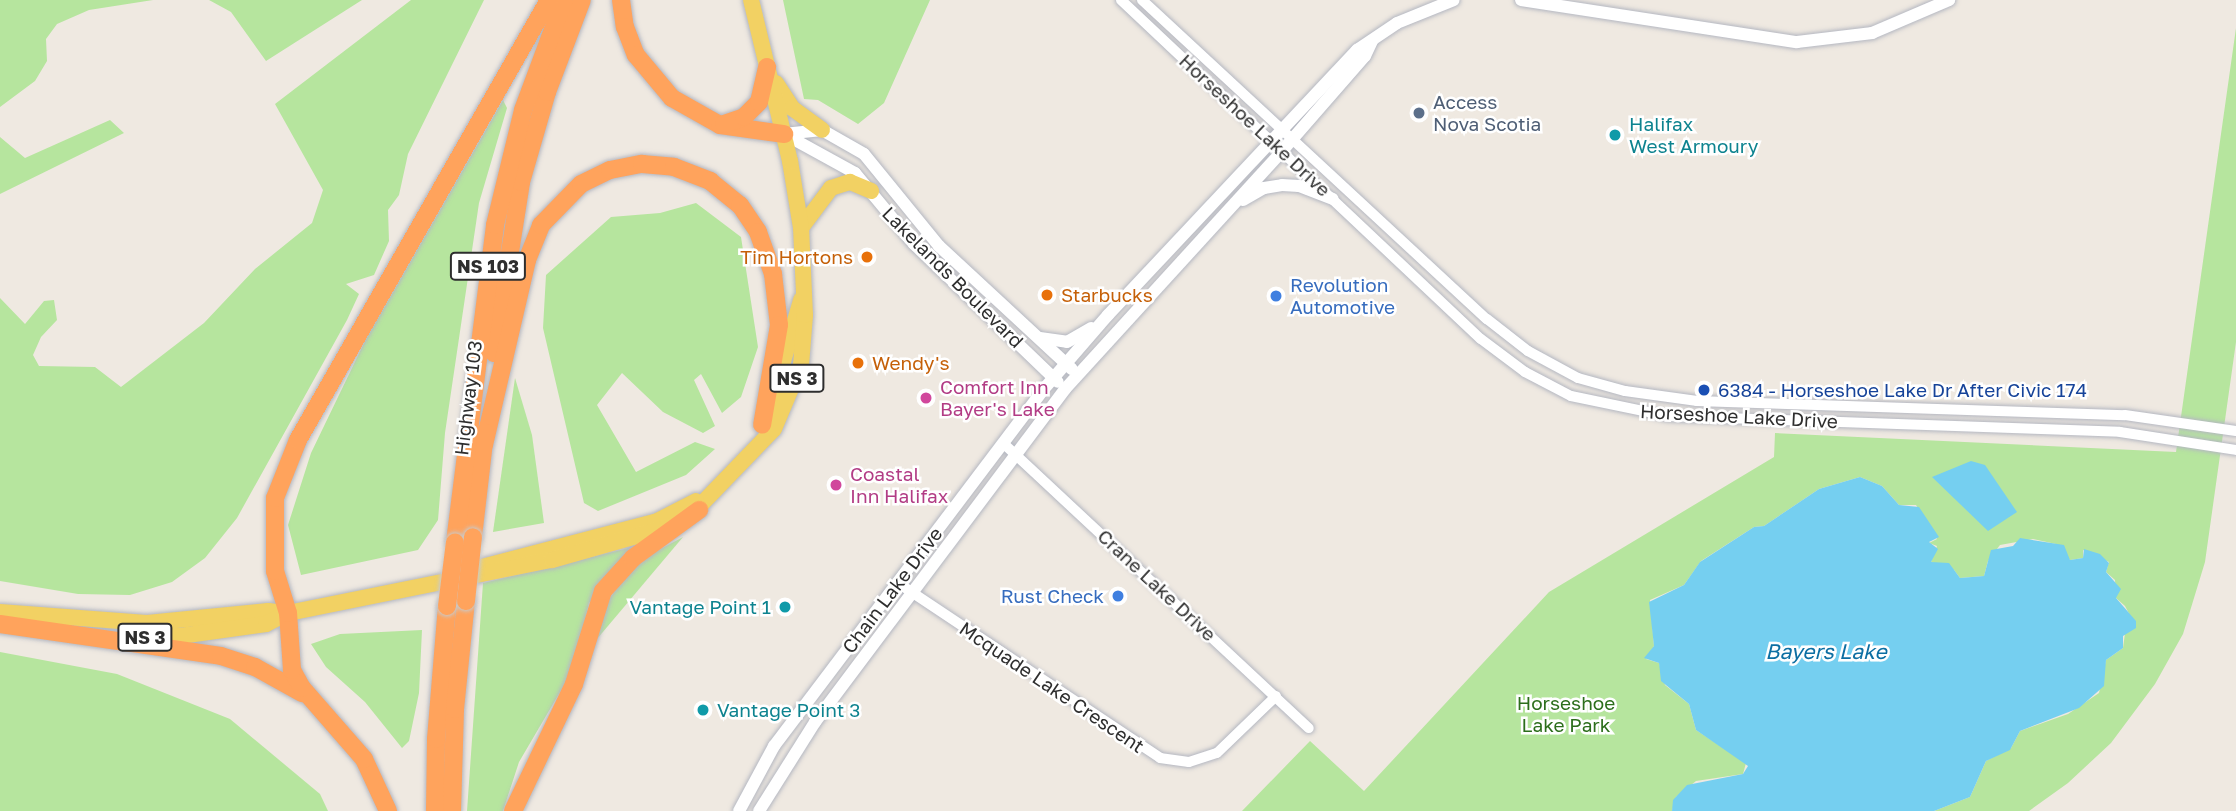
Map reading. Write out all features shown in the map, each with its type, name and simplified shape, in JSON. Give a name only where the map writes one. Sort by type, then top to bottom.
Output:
[{"type":"highway","points":[[388,811],[364,759],[292,670],[288,613],[275,571],[272,536],[284,469],[549,0]]},
{"type":"highway","name":"Highway 103","points":[[435,811],[436,739],[447,606],[495,225],[523,110],[564,0]]},
{"type":"highway","name":"Highway 103","points":[[452,811],[453,730],[504,271],[521,182],[547,92],[582,0]]},
{"type":"highway","points":[[621,0],[628,38],[649,75],[678,103],[720,125],[784,134]]},
{"type":"highway","points":[[720,125],[740,120],[756,106],[766,88],[767,66]]},
{"type":"highway","points":[[484,445],[527,260],[541,225],[561,200],[586,180],[642,164],[674,167],[710,181],[735,201],[758,232],[773,274],[779,325],[776,364],[762,425]]},
{"type":"highway","points":[[513,811],[573,684],[603,591],[633,558],[699,510]]},
{"type":"highway","points":[[0,624],[221,656],[271,674],[316,702]]},
{"type":"main road","name":"NS 3","points":[[0,624],[153,637],[266,624],[288,613],[459,575],[490,573],[614,546],[662,530],[699,510],[774,429],[795,386],[805,333],[801,228],[784,134],[751,0]]},
{"type":"main road","points":[[767,66],[792,108],[822,130]]},
{"type":"main road","points":[[801,228],[831,188],[850,182],[871,191]]},
{"type":"main road","name":"NS 3","points":[[755,448],[779,386],[802,296]]},
{"type":"main road","name":"NS 3","points":[[459,575],[490,562],[654,522],[712,494]]},
{"type":"main road","points":[[0,605],[40,615]]},
{"type":"main road","name":"NS 3","points":[[0,612],[157,623],[268,611],[288,613]]},
{"type":"street","name":"Horseshoe Lake Drive","points":[[1121,0],[1505,359],[1572,396],[1619,408],[1717,418],[2146,434],[2236,450]]},
{"type":"street","name":"Horseshoe Lake Drive","points":[[1142,0],[1412,250],[1528,351],[1578,378],[1625,391],[1697,401],[2125,415],[2236,431]]},
{"type":"street","name":"Chain Lake Drive","points":[[739,811],[774,746],[1003,443],[1108,315],[1269,139],[1357,50],[1397,23],[1454,0]]},
{"type":"street","points":[[1521,0],[1797,42],[1872,33],[1949,0]]},
{"type":"street","name":"Horseshoe Lake Drive","points":[[1166,42],[1176,32]]},
{"type":"street","name":"Chain Lake Drive","points":[[759,811],[787,761],[1065,389],[1282,151],[1365,56],[1372,40]]},
{"type":"street","points":[[784,134],[822,130]]},
{"type":"street","name":"Lakelands Boulevard","points":[[822,130],[870,158],[939,246],[1078,375]]},
{"type":"street","name":"Lakelands Boulevard","points":[[784,134],[837,160],[871,191],[914,244],[1065,389]]},
{"type":"street","points":[[1231,208],[1265,188],[1282,185],[1299,186],[1333,199]]},
{"type":"street","points":[[1401,263],[1412,250]]},
{"type":"street","points":[[1158,261],[1171,273]]},
{"type":"street","points":[[1036,337],[1067,342],[1108,315]]},
{"type":"street","name":"Crane Lake Drive","points":[[1003,443],[1309,728]]},
{"type":"street","name":"Mcquade Lake Crescent","points":[[898,583],[914,591],[1160,758],[1189,762],[1217,752],[1276,696]]},
{"type":"green space","points":[[0,0],[153,0],[89,10],[57,24],[46,39],[47,61],[35,81],[0,107]]},
{"type":"green space","points":[[209,0],[362,0],[266,61],[231,12]]},
{"type":"green space","points":[[411,0],[484,0],[408,154],[399,195],[388,210],[389,241],[374,275],[346,284],[359,294],[347,320],[237,518],[205,558],[172,582],[130,595],[78,594],[0,581],[0,298],[25,324],[44,301],[54,300],[57,320],[41,337],[33,355],[39,366],[95,367],[121,387],[204,323],[255,269],[312,223],[323,190],[275,104]]},
{"type":"green space","points":[[783,0],[930,0],[884,103],[858,124],[818,100],[804,99]]},
{"type":"green space","name":"Horseshoe Lake Park","points":[[2236,28],[2236,342],[2205,562],[2183,634],[2155,684],[2111,743],[2068,783],[2029,811],[1934,811],[1970,797],[1986,761],[2011,748],[2020,731],[2068,714],[2099,693],[2106,660],[2123,648],[2125,633],[2136,627],[2125,606],[2116,598],[2115,580],[2106,572],[2109,562],[2083,550],[2083,558],[2070,560],[2056,544],[2033,539],[2000,545],[1988,561],[1984,576],[1960,578],[1954,570],[1931,562],[1937,546],[1929,543],[1937,539],[1916,505],[1899,505],[1882,486],[1860,477],[1819,489],[1764,526],[1754,527],[1701,561],[1684,585],[1650,600],[1654,646],[1646,659],[1659,663],[1665,685],[1689,704],[1696,730],[1746,763],[1743,774],[1696,781],[1676,797],[1672,811],[1242,811],[1310,741],[1364,791],[1549,592],[1774,457],[1775,433],[2176,452]]},
{"type":"green space","points":[[503,100],[507,108],[479,203],[445,433],[438,520],[418,550],[301,575],[288,525],[311,453],[365,341]]},
{"type":"green space","points":[[110,120],[124,133],[0,194],[0,137],[25,158]]},
{"type":"green space","points":[[696,203],[741,237],[758,347],[741,397],[722,413],[701,374],[694,380],[715,426],[703,433],[663,412],[622,373],[597,405],[636,472],[695,442],[715,449],[686,475],[598,511],[584,503],[543,328],[546,275],[611,217],[660,213]]},
{"type":"green space","points":[[515,378],[532,435],[544,523],[493,532]]},
{"type":"green space","points":[[683,537],[597,639],[606,604],[624,577],[651,554]]},
{"type":"green space","points":[[637,546],[589,603],[573,670],[519,762],[503,811],[467,811],[483,583]]},
{"type":"green space","points":[[422,630],[419,693],[409,741],[402,748],[365,702],[326,667],[311,644],[340,634]]},
{"type":"green space","points":[[0,652],[117,674],[230,719],[320,794],[328,811],[0,811]]},
{"type":"water","points":[[1971,461],[1985,465],[2017,512],[1988,531],[1932,477]]},
{"type":"water","name":"Bayers Lake","points":[[1860,477],[1882,486],[1899,505],[1919,507],[1939,537],[1929,542],[1938,549],[1931,562],[1949,563],[1960,578],[1984,576],[1991,550],[2013,546],[2020,538],[2064,545],[2070,560],[2083,558],[2084,549],[2100,554],[2109,563],[2106,572],[2121,589],[2116,598],[2136,621],[2136,628],[2123,636],[2123,648],[2106,660],[2104,686],[2079,708],[2020,731],[2010,750],[1986,761],[1970,797],[1934,811],[1672,811],[1673,800],[1687,785],[1743,774],[1748,766],[1696,730],[1689,704],[1661,681],[1659,663],[1644,658],[1654,646],[1649,602],[1684,585],[1700,562],[1754,527],[1764,526],[1819,489]]},
{"type":"place","name":"Access Nova Scotia","points":[[1419,113]]},
{"type":"place","name":"Halifax West Armoury","points":[[1615,135]]},
{"type":"place","name":"Tim Hortons","points":[[867,257]]},
{"type":"place","name":"Starbucks","points":[[1047,295]]},
{"type":"place","name":"Revolution Automotive","points":[[1276,296]]},
{"type":"place","name":"Wendy's","points":[[858,363]]},
{"type":"place","name":"6384 - Horseshoe Lake Dr After Civic 174","points":[[1704,390]]},
{"type":"place","name":"Comfort Inn Bayer's Lake","points":[[926,398]]},
{"type":"place","name":"Coastal Inn Halifax","points":[[836,485]]},
{"type":"place","name":"Rust Check","points":[[1118,596]]},
{"type":"place","name":"Vantage Point 1","points":[[785,607]]},
{"type":"place","name":"Vantage Point 3","points":[[703,710]]}]
